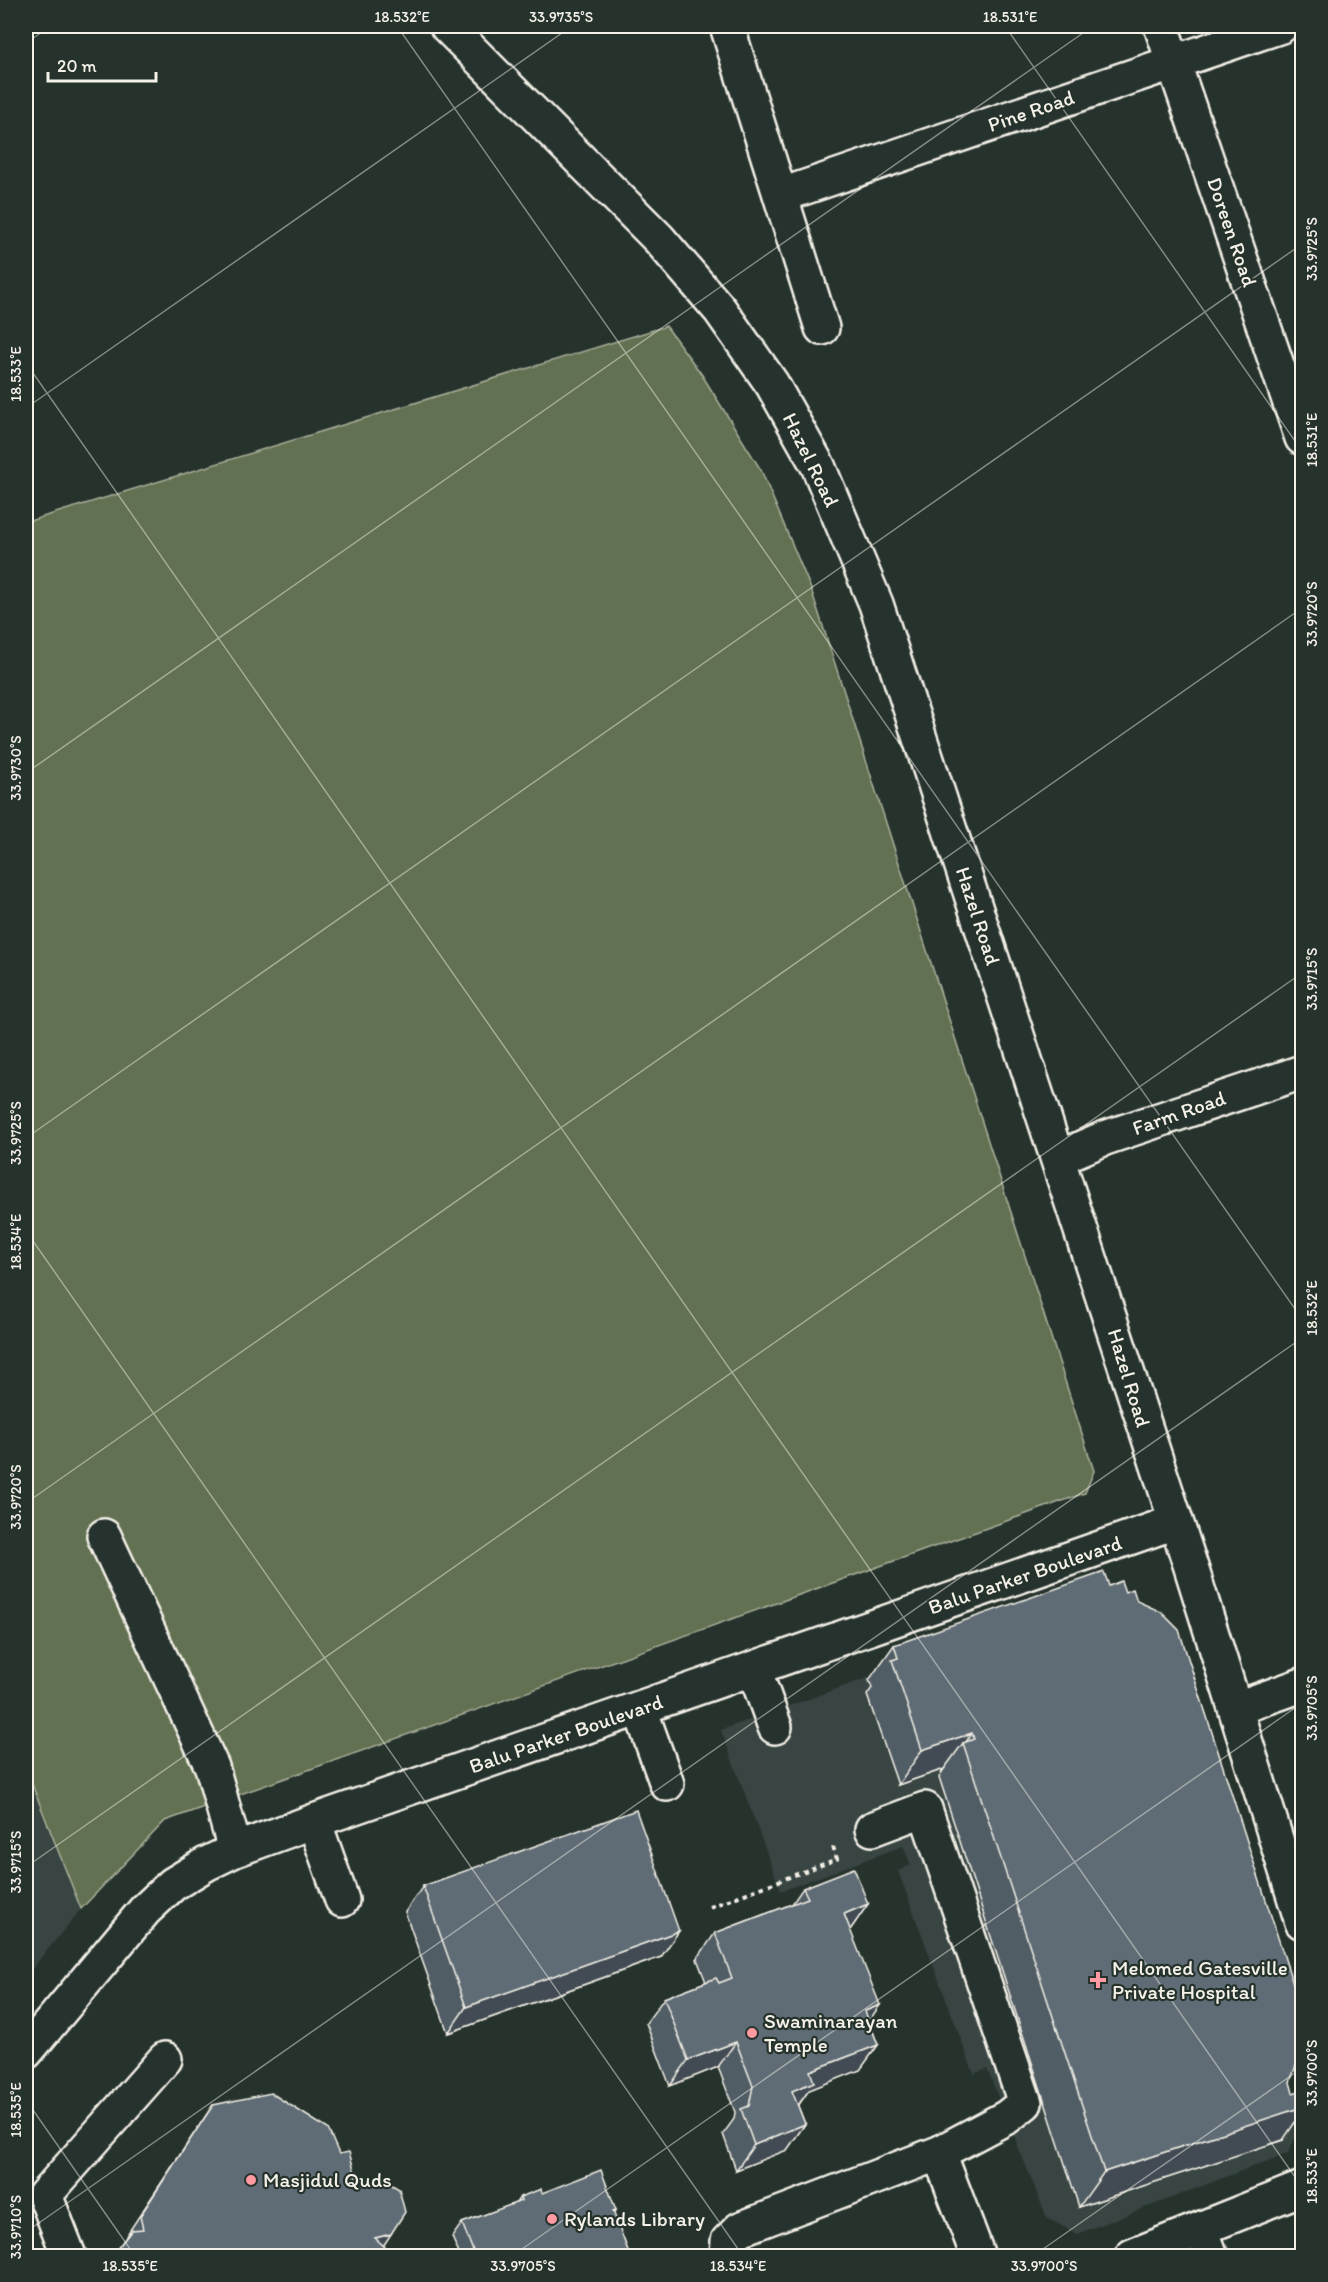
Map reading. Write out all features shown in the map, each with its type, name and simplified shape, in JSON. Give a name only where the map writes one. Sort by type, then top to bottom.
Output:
[{"type":"street","name":"Hazel Road","points":[[447,26],[658,238],[720,310],[772,384],[818,466],[876,604],[1237,1708],[1302,1922]]},
{"type":"street","points":[[727,26],[822,328]]},
{"type":"street","name":"Doreen Road","points":[[1161,26],[1302,438]]},
{"type":"street","name":"Pine Road","points":[[782,195],[1281,26]]},
{"type":"street","name":"Farm Road","points":[[1058,1158],[1105,1138],[1302,1072]]},
{"type":"street","name":"Balu Parker Boulevard","points":[[26,2052],[145,1910],[173,1884],[235,1850],[1175,1522]]},
{"type":"street","points":[[104,1536],[212,1767],[235,1850]]},
{"type":"street","points":[[754,1669],[775,1727]]},
{"type":"street","points":[[1237,1708],[1302,1685]]},
{"type":"street","points":[[640,1709],[667,1784]]},
{"type":"street","points":[[727,2256],[728,2241],[740,2229],[939,2153],[1007,2117],[1025,2103],[925,1809],[872,1829]]},
{"type":"street","points":[[314,1821],[342,1900]]},
{"type":"street","points":[[69,2256],[35,2186],[165,2059]]},
{"type":"street","points":[[939,2153],[978,2256]]},
{"type":"street","points":[[1132,2256],[1206,2243],[1302,2188]]},
{"type":"path","points":[[710,1907],[837,1859],[832,1844]]},
{"type":"shaded area","name":"Melomed Gatesville Private Hospital","points":[[1101,1595],[1144,1615],[1302,2123],[1288,2153],[1077,2234],[1047,2218],[987,2069],[974,2074],[898,1871],[911,1865],[903,1846],[781,1891],[721,1730]]},
{"type":"shaded area","points":[[26,1769],[81,1909],[26,1976]]},
{"type":"green space","points":[[666,326],[702,375],[761,470],[811,589],[1094,1471],[1085,1493],[165,1821],[81,1909],[26,1769],[26,522]]},
{"type":"building","points":[[1104,1572],[1109,1586],[1121,1581],[1125,1592],[1133,1589],[1137,1601],[1161,1612],[1179,1630],[1302,2012],[1302,2049],[1290,2082],[1293,2093],[1302,2090],[1302,2107],[1104,2172],[963,1743],[974,1739],[972,1733],[922,1750],[892,1660],[898,1658],[894,1645]]},
{"type":"building","points":[[636,1810],[679,1931],[466,2007],[423,1886]]},
{"type":"building","name":"Swaminarayan Temple","points":[[854,1868],[868,1904],[844,1914],[880,2005],[865,2011],[878,2045],[810,2071],[814,2082],[792,2091],[805,2124],[754,2145],[741,2109],[749,2106],[753,2086],[736,2042],[688,2060],[664,1998],[716,1978],[719,1983],[732,1978],[715,1933],[808,1898],[803,1888]]},
{"type":"building","name":"Masjidul Quds","points":[[271,2093],[328,2129],[339,2154],[349,2152],[359,2186],[379,2177],[399,2189],[405,2212],[391,2234],[375,2238],[385,2247],[388,2256],[119,2256],[117,2249],[132,2230],[143,2229],[140,2216],[213,2105]]},
{"type":"building","name":"Rylands Library","points":[[601,2170],[630,2256],[475,2256],[462,2223],[521,2201],[520,2197],[541,2189],[542,2193]]},
{"type":"place","name":"Melomed Gatesville Private Hospital","points":[[1098,1980]]},
{"type":"place","name":"Swaminarayan Temple","points":[[752,2033]]},
{"type":"place","name":"Masjidul Quds","points":[[251,2180]]},
{"type":"place","name":"Rylands Library","points":[[552,2219]]}]
